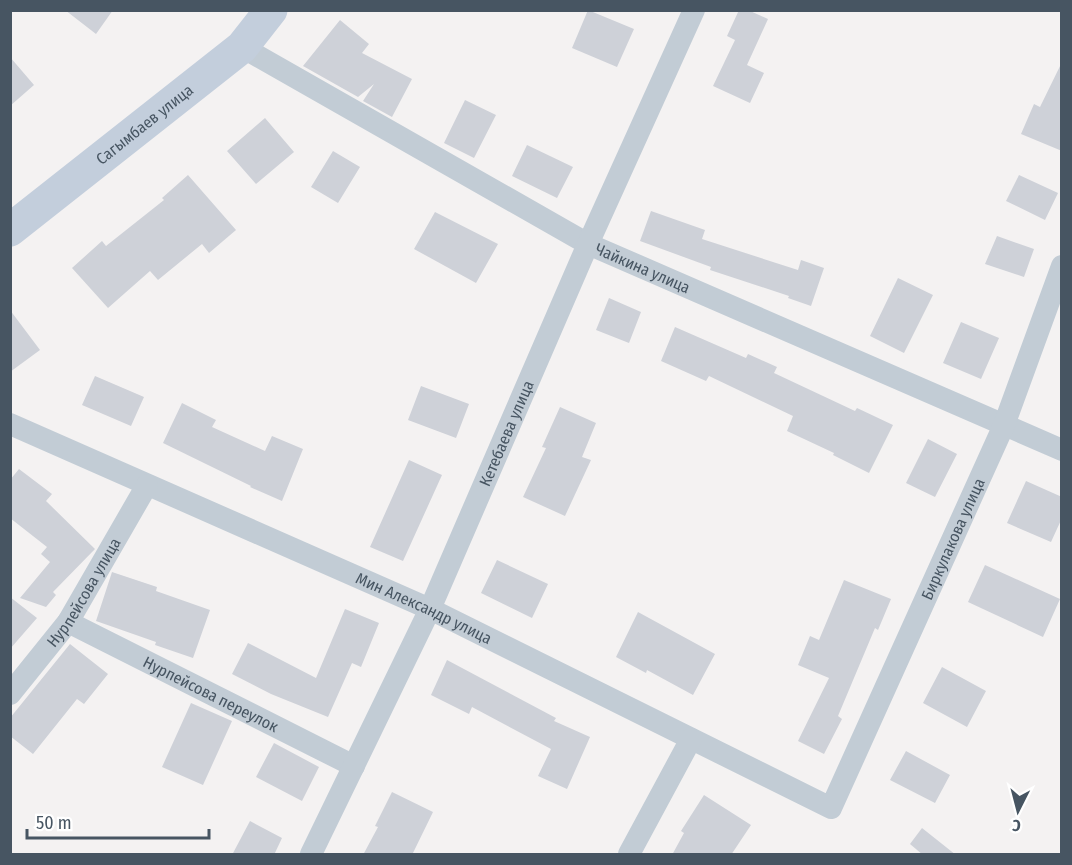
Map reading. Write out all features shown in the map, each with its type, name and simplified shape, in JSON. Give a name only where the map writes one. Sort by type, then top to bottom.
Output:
[{"type":"street","name":"Сагымбаев улица","points":[[10,230],[242,47],[271,10]]},
{"type":"street","name":"Кетебаева улица","points":[[311,855],[429,609],[588,244],[694,10]]},
{"type":"street","name":"Чайкина улица","points":[[242,47],[588,244],[1062,450]]},
{"type":"street","name":"Биркулакова улица","points":[[831,808],[1004,425],[1062,266]]},
{"type":"street","name":"Мин Александр улица","points":[[10,424],[429,609],[831,808]]},
{"type":"street","name":"Нурпейсова улица","points":[[10,694],[68,622],[147,485]]},
{"type":"street","name":"Нурпейсова переулок","points":[[68,622],[354,766]]},
{"type":"street","points":[[629,855],[691,739]]},
{"type":"building","points":[[65,10],[113,10],[96,34]]},
{"type":"building","points":[[588,10],[634,29],[617,67],[572,48]]},
{"type":"building","points":[[739,10],[748,10],[768,19],[747,65],[764,73],[750,103],[713,86],[735,40],[727,36]]},
{"type":"building","points":[[340,20],[369,44],[362,53],[412,79],[392,117],[363,101],[374,84],[358,97],[303,66]]},
{"type":"building","points":[[10,57],[34,85],[10,106]]},
{"type":"building","points":[[1062,62],[1062,151],[1021,134],[1034,104],[1040,107]]},
{"type":"building","points":[[465,100],[496,115],[474,158],[444,143]]},
{"type":"building","points":[[265,118],[294,152],[256,184],[227,151]]},
{"type":"building","points":[[527,145],[573,167],[557,198],[512,176]]},
{"type":"building","points":[[333,151],[360,167],[338,203],[311,187]]},
{"type":"building","points":[[188,175],[236,230],[209,253],[202,244],[158,280],[150,271],[108,308],[72,268],[102,241],[106,246],[164,200],[162,198]]},
{"type":"building","points":[[1019,175],[1058,193],[1045,220],[1006,201]]},
{"type":"building","points":[[651,211],[705,230],[702,239],[798,270],[801,260],[824,268],[811,306],[788,298],[789,296],[710,270],[711,267],[640,241]]},
{"type":"building","points":[[435,212],[498,244],[476,283],[414,249]]},
{"type":"building","points":[[997,236],[1034,249],[1024,277],[985,264]]},
{"type":"building","points":[[898,278],[933,295],[904,353],[870,336]]},
{"type":"building","points":[[609,298],[641,312],[629,343],[596,330]]},
{"type":"building","points":[[10,310],[40,350],[10,372]]},
{"type":"building","points":[[961,322],[999,338],[981,379],[943,363]]},
{"type":"building","points":[[675,327],[746,358],[748,354],[777,367],[774,373],[855,411],[857,408],[893,425],[869,473],[833,455],[834,453],[787,431],[793,416],[709,376],[706,381],[661,361]]},
{"type":"building","points":[[95,376],[144,397],[131,426],[82,405]]},
{"type":"building","points":[[421,386],[469,404],[456,438],[408,420]]},
{"type":"building","points":[[182,403],[216,420],[212,427],[265,451],[272,436],[303,449],[282,501],[163,443]]},
{"type":"building","points":[[560,407],[596,423],[582,457],[591,460],[565,516],[523,497],[546,448],[542,447]]},
{"type":"building","points":[[928,439],[957,454],[935,497],[906,483]]},
{"type":"building","points":[[409,460],[442,475],[403,561],[370,547]]},
{"type":"building","points":[[19,469],[52,494],[46,501],[95,549],[53,592],[56,595],[46,607],[20,598],[50,562],[41,554],[47,547],[10,518],[10,480]]},
{"type":"building","points":[[1026,481],[1062,497],[1062,518],[1051,542],[1007,523]]},
{"type":"building","points":[[497,560],[548,584],[532,618],[481,593]]},
{"type":"building","points":[[985,565],[1060,599],[1043,637],[968,602]]},
{"type":"building","points":[[112,572],[157,587],[156,591],[210,610],[193,658],[96,621]]},
{"type":"building","points":[[844,580],[891,599],[878,630],[875,628],[838,716],[842,719],[824,754],[798,741],[829,678],[798,665],[810,636],[819,640]]},
{"type":"building","points":[[10,597],[37,618],[10,649]]},
{"type":"building","points":[[345,609],[379,623],[361,667],[352,663],[328,717],[271,694],[232,674],[248,643],[316,678]]},
{"type":"building","points":[[638,612],[715,654],[693,695],[647,670],[646,673],[616,657]]},
{"type":"building","points":[[70,644],[108,674],[84,704],[77,699],[33,754],[10,736],[10,718]]},
{"type":"building","points":[[447,660],[556,718],[554,721],[590,737],[567,789],[538,776],[551,749],[472,707],[469,714],[431,695]]},
{"type":"building","points":[[942,667],[986,691],[967,727],[923,703]]},
{"type":"building","points":[[191,703],[232,721],[203,785],[162,767]]},
{"type":"building","points":[[274,743],[319,767],[302,801],[256,777]]},
{"type":"building","points":[[906,751],[950,775],[935,803],[890,780]]},
{"type":"building","points":[[392,792],[433,812],[412,855],[363,855],[378,827],[375,826]]},
{"type":"building","points":[[704,795],[751,825],[731,855],[672,855],[684,833],[681,831]]},
{"type":"building","points":[[250,821],[282,838],[274,855],[232,855]]},
{"type":"building","points":[[922,828],[956,855],[923,855],[910,844]]}]
